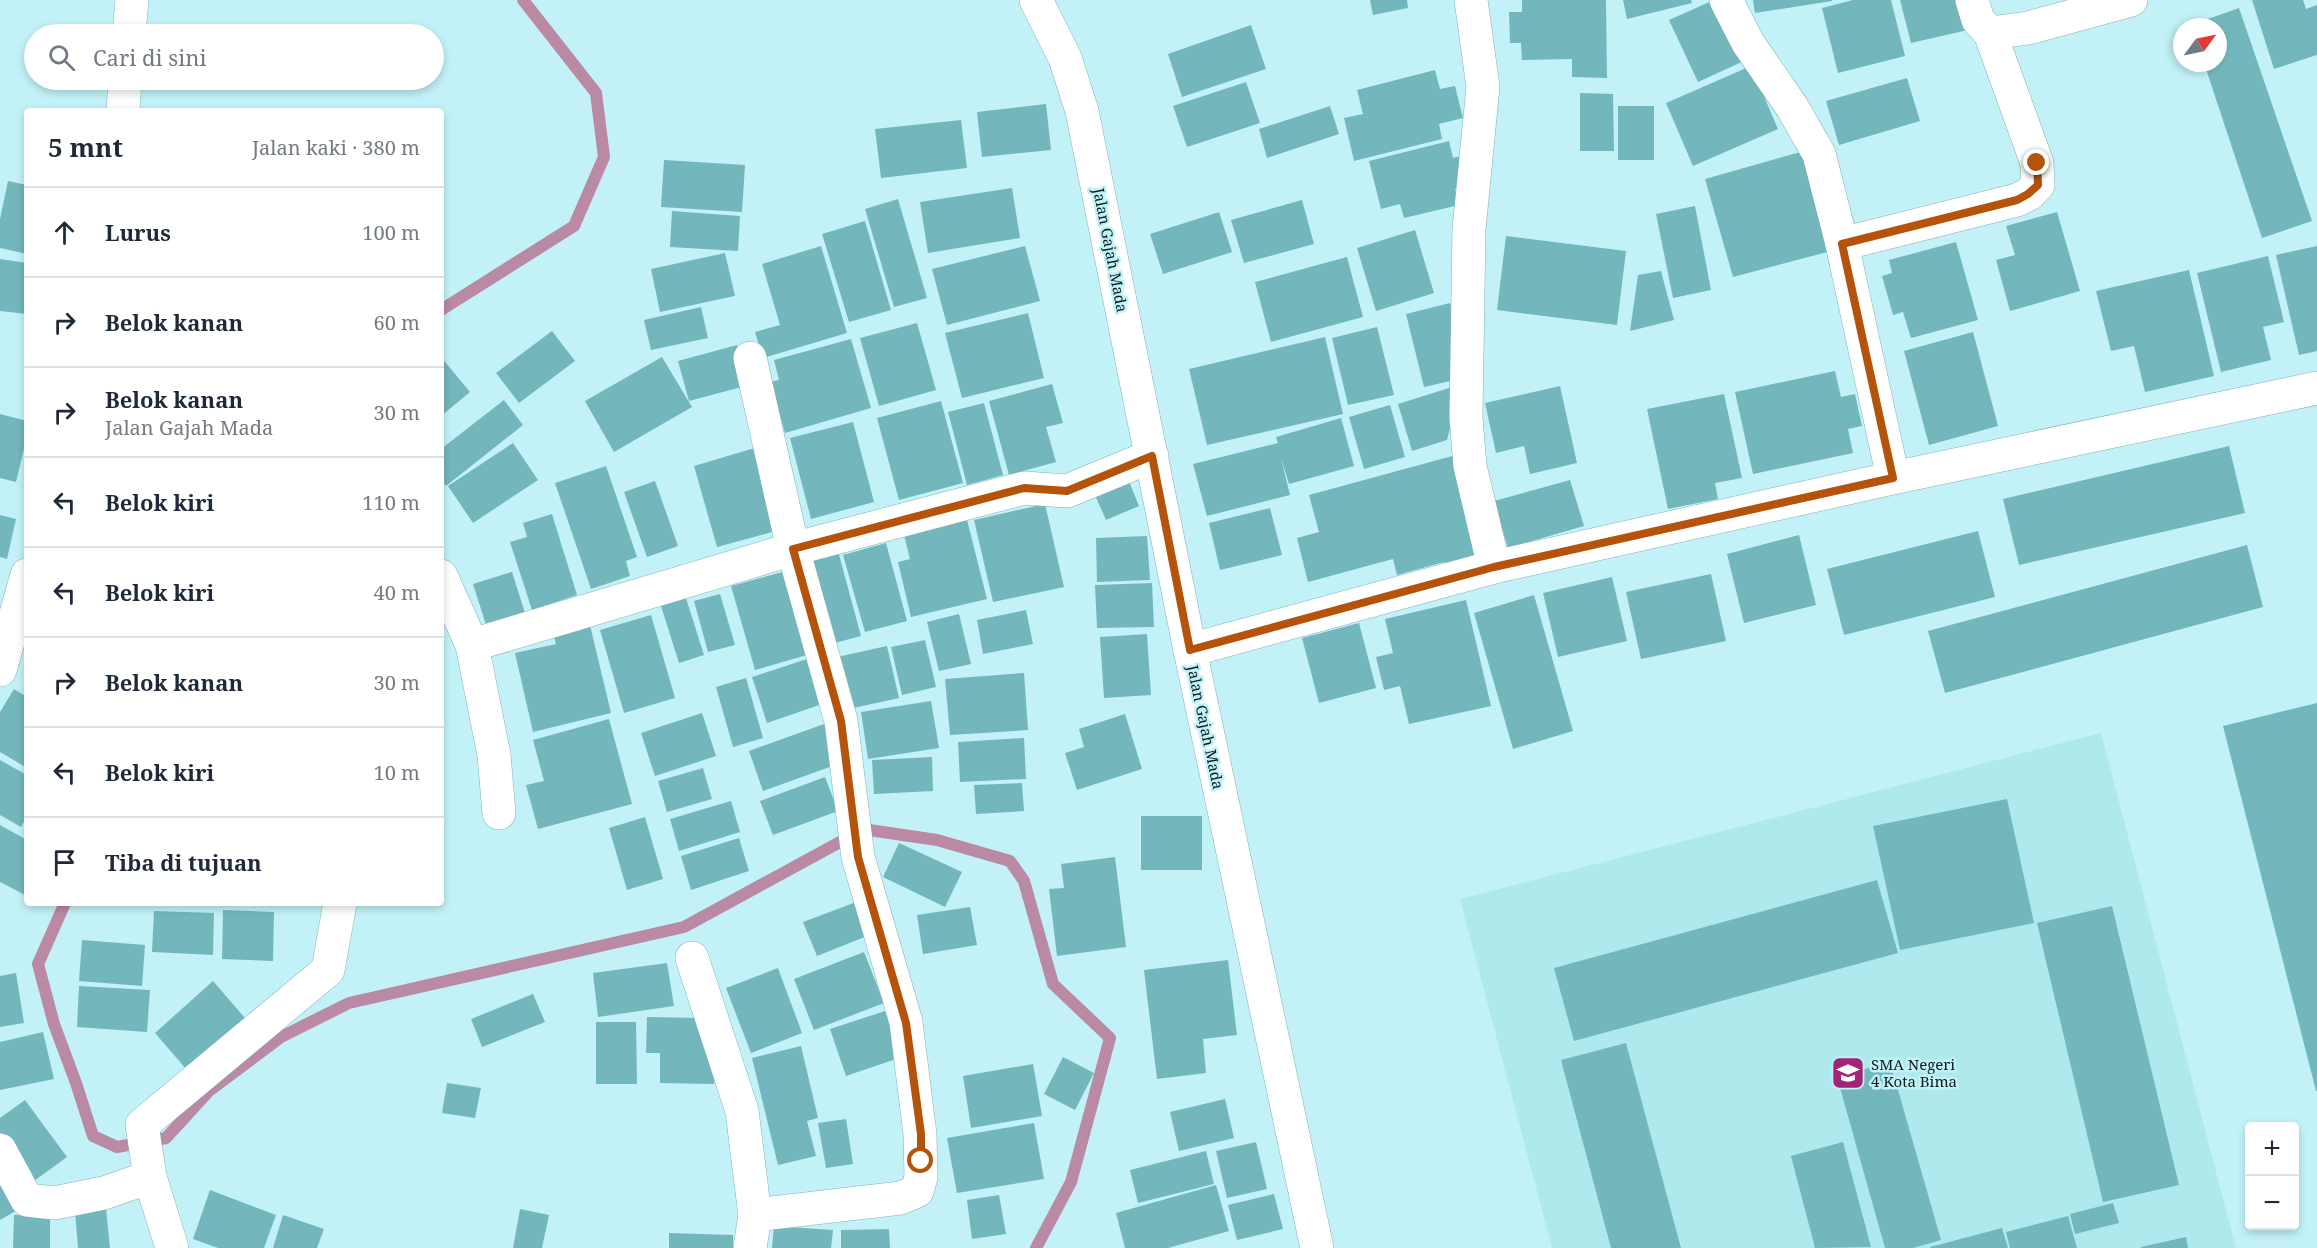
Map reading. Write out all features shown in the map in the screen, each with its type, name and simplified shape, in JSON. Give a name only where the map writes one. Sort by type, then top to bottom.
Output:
[{"type":"street","points":[[130,24],[132,0]]},
{"type":"street","name":"Jalan Gajah Mada","points":[[1036,0],[1065,58],[1082,111],[1190,650],[1317,1248]]},
{"type":"street","points":[[1471,0],[1483,87],[1469,229],[1466,418],[1470,466],[1494,567]]},
{"type":"street","points":[[1726,0],[1748,43],[1792,107],[1819,154],[1842,244],[1893,478]]},
{"type":"street","points":[[1842,244],[2017,200],[2038,185],[2037,163],[1990,33],[1978,20],[1972,0]]},
{"type":"street","points":[[1990,33],[2028,28],[2131,0]]},
{"type":"street","points":[[123,108],[124,90]]},
{"type":"street","points":[[750,358],[793,549],[841,721],[858,857],[906,1023],[921,1134],[921,1177],[917,1191],[901,1198],[755,1215]]},
{"type":"street","points":[[1190,650],[1494,567],[1893,478],[2317,388]]},
{"type":"street","points":[[472,645],[793,549],[1024,488],[1067,491],[1152,456]]},
{"type":"street","points":[[444,583],[472,645],[494,754],[500,813]]},
{"type":"street","points":[[0,670],[24,586]]},
{"type":"street","points":[[172,1248],[150,1177],[142,1125],[328,970],[339,906]]},
{"type":"street","points":[[692,958],[742,1111],[755,1215],[750,1248]]},
{"type":"street","points":[[0,1150],[27,1200],[54,1203],[104,1193],[150,1177]]},
{"type":"shaded area","name":"SMA Negeri 4 Kota Bima","points":[[2101,733],[2236,1248],[1552,1248],[1460,899]]},
{"type":"building","points":[[1370,0],[1407,0],[1408,8],[1373,15]]},
{"type":"building","points":[[1522,0],[1606,0],[1607,78],[1572,77],[1572,59],[1522,60],[1521,43],[1510,43],[1509,12],[1522,12]]},
{"type":"building","points":[[1623,0],[1691,0],[1692,3],[1627,19]]},
{"type":"building","points":[[1714,0],[1744,61],[1698,82],[1669,20]]},
{"type":"building","points":[[1753,0],[1832,0],[1832,1],[1755,13]]},
{"type":"building","points":[[1853,0],[1891,0],[1905,56],[1838,73],[1822,8]]},
{"type":"building","points":[[1900,0],[1964,0],[1972,29],[1911,43]]},
{"type":"building","points":[[2252,0],[2303,0],[2306,9],[2317,5],[2317,55],[2274,69]]},
{"type":"building","points":[[2239,8],[2312,221],[2262,238],[2207,72],[2227,72],[2227,18],[2211,18]]},
{"type":"building","points":[[1251,25],[1266,69],[1182,97],[1168,54]]},
{"type":"building","points":[[1751,66],[1778,129],[1693,166],[1666,103]]},
{"type":"building","points":[[1435,70],[1440,89],[1455,86],[1463,118],[1439,124],[1442,139],[1354,161],[1344,118],[1363,114],[1357,90]]},
{"type":"building","points":[[1907,78],[1920,121],[1839,145],[1826,101]]},
{"type":"building","points":[[1246,82],[1260,123],[1187,147],[1173,106]]},
{"type":"building","points":[[1580,93],[1613,94],[1614,151],[1580,151]]},
{"type":"building","points":[[1046,104],[1051,150],[982,157],[977,112]]},
{"type":"building","points":[[1330,106],[1339,134],[1267,158],[1259,129]]},
{"type":"building","points":[[1618,106],[1654,106],[1654,160],[1618,160]]},
{"type":"building","points":[[961,120],[967,168],[881,178],[875,129]]},
{"type":"building","points":[[1449,141],[1453,158],[1461,156],[1468,186],[1455,189],[1459,205],[1404,218],[1400,204],[1381,209],[1369,161]]},
{"type":"building","points":[[1804,151],[1831,251],[1733,277],[1705,179]]},
{"type":"building","points":[[664,160],[745,165],[742,212],[661,207]]},
{"type":"building","points":[[8,181],[24,184],[24,253],[0,248],[0,219]]},
{"type":"building","points":[[1012,188],[1020,238],[928,253],[920,202]]},
{"type":"building","points":[[898,199],[927,298],[894,307],[865,209]]},
{"type":"building","points":[[1302,200],[1314,244],[1244,263],[1231,220]]},
{"type":"building","points":[[1695,206],[1711,290],[1673,298],[1656,214]]},
{"type":"building","points":[[672,211],[740,216],[738,251],[670,247]]},
{"type":"building","points":[[1219,212],[1232,252],[1163,274],[1150,234]]},
{"type":"building","points":[[2057,212],[2080,291],[2010,311],[1996,260],[2015,255],[2006,226]]},
{"type":"building","points":[[865,221],[891,310],[849,322],[822,234]]},
{"type":"building","points":[[1415,230],[1434,293],[1376,311],[1357,248]]},
{"type":"building","points":[[1506,236],[1626,251],[1617,325],[1497,310]]},
{"type":"building","points":[[1956,242],[1978,320],[1911,338],[1903,312],[1893,315],[1882,276],[1892,273],[1889,260]]},
{"type":"building","points":[[821,246],[847,333],[763,358],[755,332],[780,325],[762,264]]},
{"type":"building","points":[[1025,246],[1040,301],[947,325],[932,269]]},
{"type":"building","points":[[2317,246],[2317,351],[2299,355],[2276,255]]},
{"type":"building","points":[[725,253],[735,296],[660,312],[651,269]]},
{"type":"building","points":[[2268,256],[2284,322],[2263,327],[2271,360],[2221,372],[2197,273]]},
{"type":"building","points":[[1347,257],[1363,317],[1271,342],[1255,282]]},
{"type":"building","points":[[0,259],[24,263],[24,314],[0,311]]},
{"type":"building","points":[[2189,270],[2214,376],[2145,392],[2134,346],[2111,351],[2096,291]]},
{"type":"building","points":[[1661,271],[1674,320],[1630,331],[1638,275]]},
{"type":"building","points":[[1450,303],[1468,377],[1424,387],[1406,314]]},
{"type":"building","points":[[701,307],[708,338],[651,350],[644,320]]},
{"type":"building","points":[[1028,313],[1044,378],[962,398],[945,333]]},
{"type":"building","points":[[917,323],[936,390],[879,406],[860,338]]},
{"type":"building","points":[[1377,327],[1394,395],[1348,405],[1332,338]]},
{"type":"building","points":[[552,331],[575,361],[519,403],[496,373]]},
{"type":"building","points":[[1973,332],[1998,426],[1929,445],[1904,351]]},
{"type":"building","points":[[1325,337],[1343,414],[1207,445],[1189,369]]},
{"type":"building","points":[[851,339],[871,408],[785,433],[770,382],[779,380],[774,360]]},
{"type":"building","points":[[737,345],[749,385],[689,401],[678,361]]},
{"type":"building","points":[[662,357],[692,407],[614,452],[585,401]]},
{"type":"building","points":[[444,361],[470,392],[444,414]]},
{"type":"building","points":[[1835,371],[1841,397],[1855,394],[1862,426],[1848,429],[1853,453],[1753,474],[1735,392]]},
{"type":"building","points":[[1052,384],[1063,423],[1046,427],[1056,462],[1009,475],[989,401]]},
{"type":"building","points":[[1462,384],[1447,440],[1412,451],[1398,404]]},
{"type":"building","points":[[1560,386],[1577,463],[1530,474],[1524,446],[1496,453],[1485,403]]},
{"type":"building","points":[[1724,394],[1742,478],[1715,483],[1718,499],[1668,509],[1647,409]]},
{"type":"building","points":[[504,400],[523,425],[446,486],[444,484],[444,447]]},
{"type":"building","points":[[941,401],[963,483],[899,500],[877,418]]},
{"type":"building","points":[[984,403],[1003,475],[967,485],[948,412]]},
{"type":"building","points":[[1390,405],[1405,457],[1364,469],[1349,417]]},
{"type":"building","points":[[0,414],[24,420],[24,449],[16,482],[0,478]]},
{"type":"building","points":[[1341,418],[1354,466],[1289,484],[1281,458],[1290,495],[1207,516],[1193,464],[1278,443],[1276,437]]},
{"type":"building","points":[[853,422],[874,502],[811,519],[790,438]]},
{"type":"building","points":[[513,443],[538,480],[473,523],[448,486]]},
{"type":"building","points":[[2229,446],[2245,513],[2019,565],[2003,499]]},
{"type":"building","points":[[758,447],[783,529],[717,547],[694,466]]},
{"type":"building","points":[[1456,455],[1485,559],[1446,570],[1444,562],[1397,575],[1393,559],[1308,582],[1297,538],[1319,532],[1309,495]]},
{"type":"building","points":[[606,466],[637,557],[626,561],[630,576],[591,589],[555,483]]},
{"type":"building","points":[[1128,479],[1139,506],[1106,520],[1094,493]]},
{"type":"building","points":[[1570,480],[1584,526],[1508,548],[1494,501]]},
{"type":"building","points":[[655,481],[678,546],[647,557],[624,492]]},
{"type":"building","points":[[1045,504],[1064,587],[993,602],[974,520]]},
{"type":"building","points":[[1270,508],[1282,555],[1220,570],[1209,523]]},
{"type":"building","points":[[552,514],[577,595],[532,610],[510,542],[527,537],[523,523]]},
{"type":"building","points":[[0,515],[16,519],[7,559],[0,557]]},
{"type":"building","points":[[966,516],[987,599],[911,617],[898,562],[910,559],[903,531]]},
{"type":"building","points":[[1978,531],[1995,597],[1844,635],[1827,569]]},
{"type":"building","points":[[1799,535],[1816,605],[1744,623],[1727,554]]},
{"type":"building","points":[[1147,536],[1150,580],[1097,582],[1096,538]]},
{"type":"building","points":[[886,543],[907,621],[865,632],[843,555]]},
{"type":"building","points":[[2247,545],[2263,607],[1945,693],[1928,631]]},
{"type":"building","points":[[838,551],[861,636],[831,644],[808,559]]},
{"type":"building","points":[[790,570],[814,653],[755,670],[731,586]]},
{"type":"building","points":[[512,572],[526,616],[487,628],[473,584]]},
{"type":"building","points":[[1711,574],[1726,641],[1641,659],[1626,592]]},
{"type":"building","points":[[1612,577],[1627,641],[1558,657],[1543,593]]},
{"type":"building","points":[[1152,583],[1154,627],[1097,628],[1095,585]]},
{"type":"building","points":[[720,594],[735,645],[708,652],[694,601]]},
{"type":"building","points":[[1534,595],[1573,731],[1513,749],[1474,613]]},
{"type":"building","points":[[686,598],[704,655],[679,663],[661,606]]},
{"type":"building","points":[[1466,600],[1491,706],[1409,724],[1400,686],[1384,690],[1376,657],[1393,653],[1385,619]]},
{"type":"building","points":[[1026,610],[1033,644],[983,654],[977,620]]},
{"type":"building","points":[[959,614],[971,664],[939,671],[927,622]]},
{"type":"building","points":[[651,615],[675,698],[624,713],[600,630]]},
{"type":"building","points":[[1359,623],[1376,688],[1319,703],[1302,638]]},
{"type":"building","points":[[590,625],[611,713],[533,732],[515,653],[556,644],[553,633]]},
{"type":"building","points":[[1147,634],[1151,695],[1104,698],[1100,637]]},
{"type":"building","points":[[925,640],[936,687],[902,695],[891,647]]},
{"type":"building","points":[[887,646],[899,698],[849,709],[837,657]]},
{"type":"building","points":[[813,657],[828,702],[767,723],[752,677]]},
{"type":"building","points":[[1024,673],[1028,730],[950,735],[945,679]]},
{"type":"building","points":[[746,678],[763,738],[733,747],[716,687]]},
{"type":"building","points":[[14,689],[24,695],[24,766],[0,752],[0,712]]},
{"type":"building","points":[[931,701],[939,748],[868,759],[861,712]]},
{"type":"building","points":[[2317,703],[2317,1091],[2316,1091],[2223,726]]},
{"type":"building","points":[[702,713],[716,756],[655,776],[641,733]]},
{"type":"building","points":[[1125,714],[1142,769],[1077,790],[1065,753],[1084,747],[1079,729]]},
{"type":"building","points":[[609,719],[632,804],[538,829],[526,785],[544,781],[533,740]]},
{"type":"building","points":[[824,724],[838,764],[763,791],[749,751]]},
{"type":"building","points":[[1024,738],[1026,779],[960,782],[958,742]]},
{"type":"building","points":[[932,757],[933,791],[874,794],[872,760]]},
{"type":"building","points":[[0,760],[24,773],[24,822],[21,827],[0,815]]},
{"type":"building","points":[[703,768],[712,799],[667,812],[658,781]]},
{"type":"building","points":[[825,777],[838,811],[773,835],[760,801]]},
{"type":"building","points":[[1022,783],[1024,811],[976,814],[974,785]]},
{"type":"building","points":[[2007,799],[2034,923],[1900,950],[1873,826]]},
{"type":"building","points":[[731,801],[740,832],[679,851],[670,819]]},
{"type":"building","points":[[1141,816],[1202,816],[1202,870],[1141,870]]},
{"type":"building","points":[[645,817],[663,879],[627,890],[609,828]]},
{"type":"building","points":[[0,825],[24,838],[24,894],[0,882]]},
{"type":"building","points":[[739,838],[749,871],[691,890],[681,856]]},
{"type":"building","points":[[899,843],[962,872],[945,907],[883,877]]},
{"type":"building","points":[[1115,857],[1126,947],[1057,956],[1049,889],[1064,888],[1061,864]]},
{"type":"building","points":[[1877,880],[1898,953],[1574,1041],[1554,968]]},
{"type":"building","points":[[859,901],[872,934],[817,956],[803,922]]},
{"type":"building","points":[[2112,906],[2179,1185],[2103,1202],[2037,923]]},
{"type":"building","points":[[970,907],[977,945],[923,954],[917,915]]},
{"type":"building","points":[[223,910],[274,912],[273,961],[222,959]]},
{"type":"building","points":[[154,911],[214,913],[213,955],[152,952]]},
{"type":"building","points":[[82,940],[145,945],[142,986],[79,981]]},
{"type":"building","points":[[864,952],[884,1003],[814,1030],[794,979]]},
{"type":"building","points":[[1228,960],[1237,1035],[1203,1039],[1206,1073],[1157,1079],[1144,970]]},
{"type":"building","points":[[667,963],[674,1006],[598,1017],[593,973]]},
{"type":"building","points":[[778,968],[802,1033],[751,1053],[726,988]]},
{"type":"building","points":[[16,973],[24,1023],[0,1027],[0,976]]},
{"type":"building","points":[[213,981],[245,1018],[187,1070],[155,1033]]},
{"type":"building","points":[[79,986],[150,990],[147,1032],[77,1027]]},
{"type":"building","points":[[533,994],[545,1022],[482,1047],[471,1019]]},
{"type":"building","points":[[885,1011],[902,1057],[846,1076],[830,1029]]},
{"type":"building","points":[[647,1017],[703,1018],[703,1046],[715,1047],[714,1084],[660,1083],[660,1053],[646,1053]]},
{"type":"building","points":[[596,1022],[636,1022],[637,1084],[596,1084]]},
{"type":"building","points":[[43,1032],[54,1079],[0,1090],[0,1042]]},
{"type":"building","points":[[1626,1043],[1681,1248],[1611,1248],[1561,1060]]},
{"type":"building","points":[[801,1046],[818,1118],[807,1121],[816,1156],[778,1165],[752,1058]]},
{"type":"building","points":[[1063,1057],[1094,1073],[1075,1110],[1044,1094]]},
{"type":"building","points":[[1890,1062],[1941,1240],[1913,1248],[1885,1248],[1837,1077]]},
{"type":"building","points":[[1033,1064],[1042,1116],[971,1128],[963,1076]]},
{"type":"building","points":[[447,1083],[481,1088],[475,1118],[442,1113]]},
{"type":"building","points":[[1225,1099],[1234,1138],[1179,1151],[1170,1112]]},
{"type":"building","points":[[25,1100],[67,1157],[34,1181],[0,1133],[0,1118]]},
{"type":"building","points":[[846,1119],[853,1164],[826,1168],[818,1123]]},
{"type":"building","points":[[1034,1123],[1044,1179],[957,1193],[947,1138]]},
{"type":"building","points":[[1256,1142],[1267,1189],[1227,1198],[1216,1151]]},
{"type":"building","points":[[1843,1142],[1871,1247],[1815,1248],[1791,1156]]},
{"type":"building","points":[[1206,1151],[1214,1184],[1138,1203],[1130,1170]]},
{"type":"building","points":[[0,1165],[24,1206],[0,1220]]},
{"type":"building","points":[[1216,1185],[1229,1231],[1168,1248],[1125,1248],[1116,1213]]},
{"type":"building","points":[[210,1190],[276,1215],[264,1248],[218,1248],[193,1239]]},
{"type":"building","points":[[1274,1194],[1283,1229],[1237,1240],[1228,1205]]},
{"type":"building","points":[[999,1195],[1006,1234],[972,1239],[967,1200]]},
{"type":"building","points":[[2113,1203],[2119,1223],[2075,1234],[2070,1214]]},
{"type":"building","points":[[106,1208],[110,1248],[78,1248],[75,1211]]},
{"type":"building","points":[[520,1209],[549,1215],[542,1248],[513,1248]]},
{"type":"building","points":[[14,1215],[50,1216],[50,1248],[13,1248]]},
{"type":"building","points":[[283,1215],[324,1229],[317,1248],[273,1248]]},
{"type":"building","points":[[2068,1216],[2077,1248],[2010,1248],[2006,1232]]},
{"type":"building","points":[[774,1226],[833,1230],[831,1248],[772,1248]]},
{"type":"building","points":[[2002,1228],[2008,1248],[1930,1248],[1930,1247]]},
{"type":"building","points":[[889,1229],[890,1248],[841,1248],[841,1230]]},
{"type":"building","points":[[669,1233],[733,1235],[733,1248],[669,1248]]},
{"type":"building","points":[[2186,1237],[2188,1248],[2141,1248],[2141,1247]]},
{"type":"waterway","points":[[444,308],[574,226],[604,157],[596,93],[523,0]]},
{"type":"waterway","points":[[64,906],[38,964],[54,1024],[93,1136],[117,1147],[166,1138],[209,1091],[281,1037],[349,1003],[684,927],[840,842],[869,830],[937,840],[1010,861],[1024,881],[1053,984],[1110,1038],[1071,1182],[1036,1248]]},
{"type":"place","name":"SMA Negeri 4 Kota Bima","points":[[1848,1073]]},
{"type":"route","points":[[921,1161],[921,1134],[906,1023],[858,857],[841,721],[793,549],[1024,488],[1067,491],[1152,456],[1190,650],[1494,567],[1893,478],[1842,244],[2017,200],[2038,185],[2037,163]]}]
